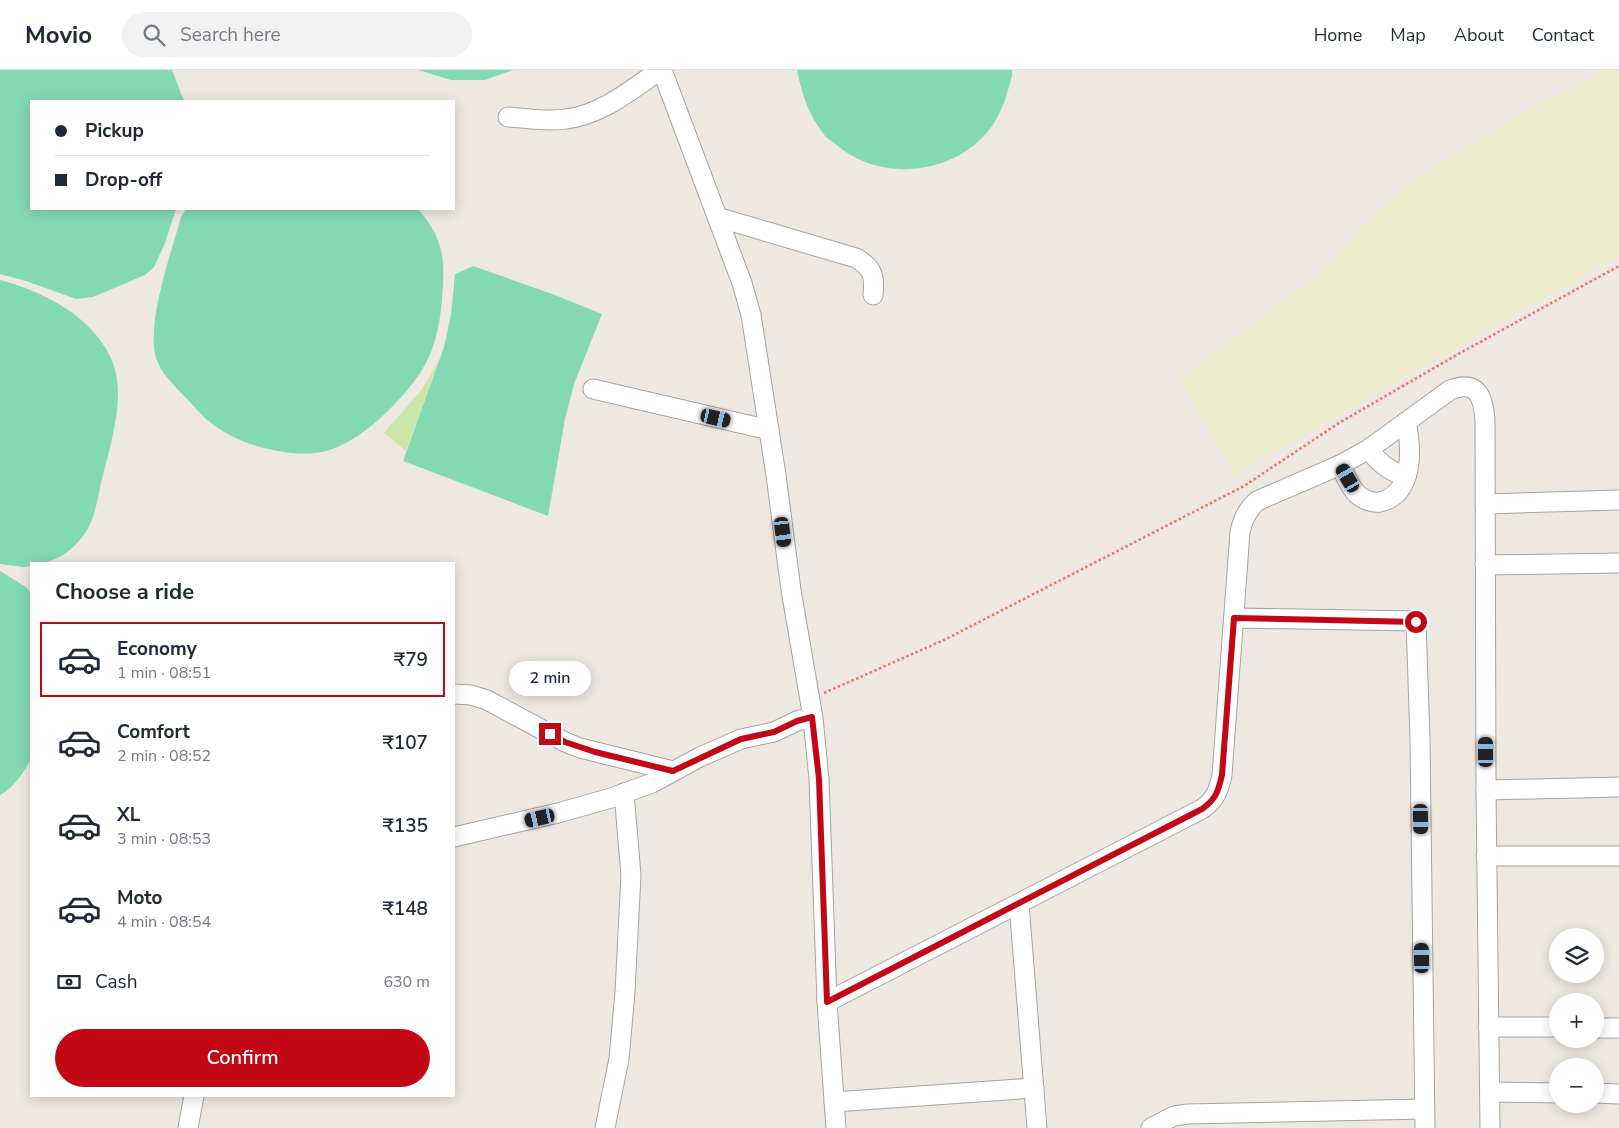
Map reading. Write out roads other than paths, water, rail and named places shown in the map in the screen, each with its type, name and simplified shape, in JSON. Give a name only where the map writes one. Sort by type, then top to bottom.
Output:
[{"type":"street","points":[[508,117],[565,120],[592,113],[661,70],[742,283],[751,315],[769,430],[791,590],[811,708],[819,779],[827,1002],[836,1128]]},
{"type":"street","points":[[717,217],[856,258],[868,265],[872,273],[873,295]]},
{"type":"street","points":[[827,1002],[1202,809],[1212,802],[1219,790],[1222,775],[1240,532],[1249,509],[1257,501],[1340,466],[1369,449],[1450,390],[1460,386],[1470,387],[1479,392],[1484,403],[1485,420],[1486,856],[1490,1128]]},
{"type":"street","points":[[593,389],[769,430]]},
{"type":"street","points":[[1340,466],[1359,496],[1376,502],[1384,501],[1396,494],[1406,477],[1410,438],[1406,422]]},
{"type":"street","points":[[1369,449],[1382,465],[1406,477]]},
{"type":"street","points":[[1485,504],[1619,500]]},
{"type":"street","points":[[1485,565],[1619,563]]},
{"type":"street","points":[[1234,618],[1416,622],[1420,739],[1425,1128]]},
{"type":"street","points":[[455,694],[471,695],[488,700],[565,742],[580,748],[673,771]]},
{"type":"street","points":[[455,837],[558,813],[652,783],[741,739],[774,732],[797,721],[811,708]]},
{"type":"street","points":[[1486,790],[1619,787]]},
{"type":"street","points":[[605,1128],[619,1059],[625,992],[631,875],[624,793]]},
{"type":"street","points":[[1486,856],[1619,856]]},
{"type":"street","points":[[1019,904],[1037,1128]]},
{"type":"street","points":[[1488,1027],[1549,1027]]},
{"type":"street","points":[[1604,1028],[1619,1028]]},
{"type":"street","points":[[834,1102],[1034,1088]]},
{"type":"street","points":[[1490,1092],[1549,1093]]},
{"type":"street","points":[[1604,1093],[1619,1094]]},
{"type":"street","points":[[188,1128],[194,1097]]},
{"type":"street","points":[[1151,1128],[1174,1116],[1188,1114],[1424,1109]]}]
